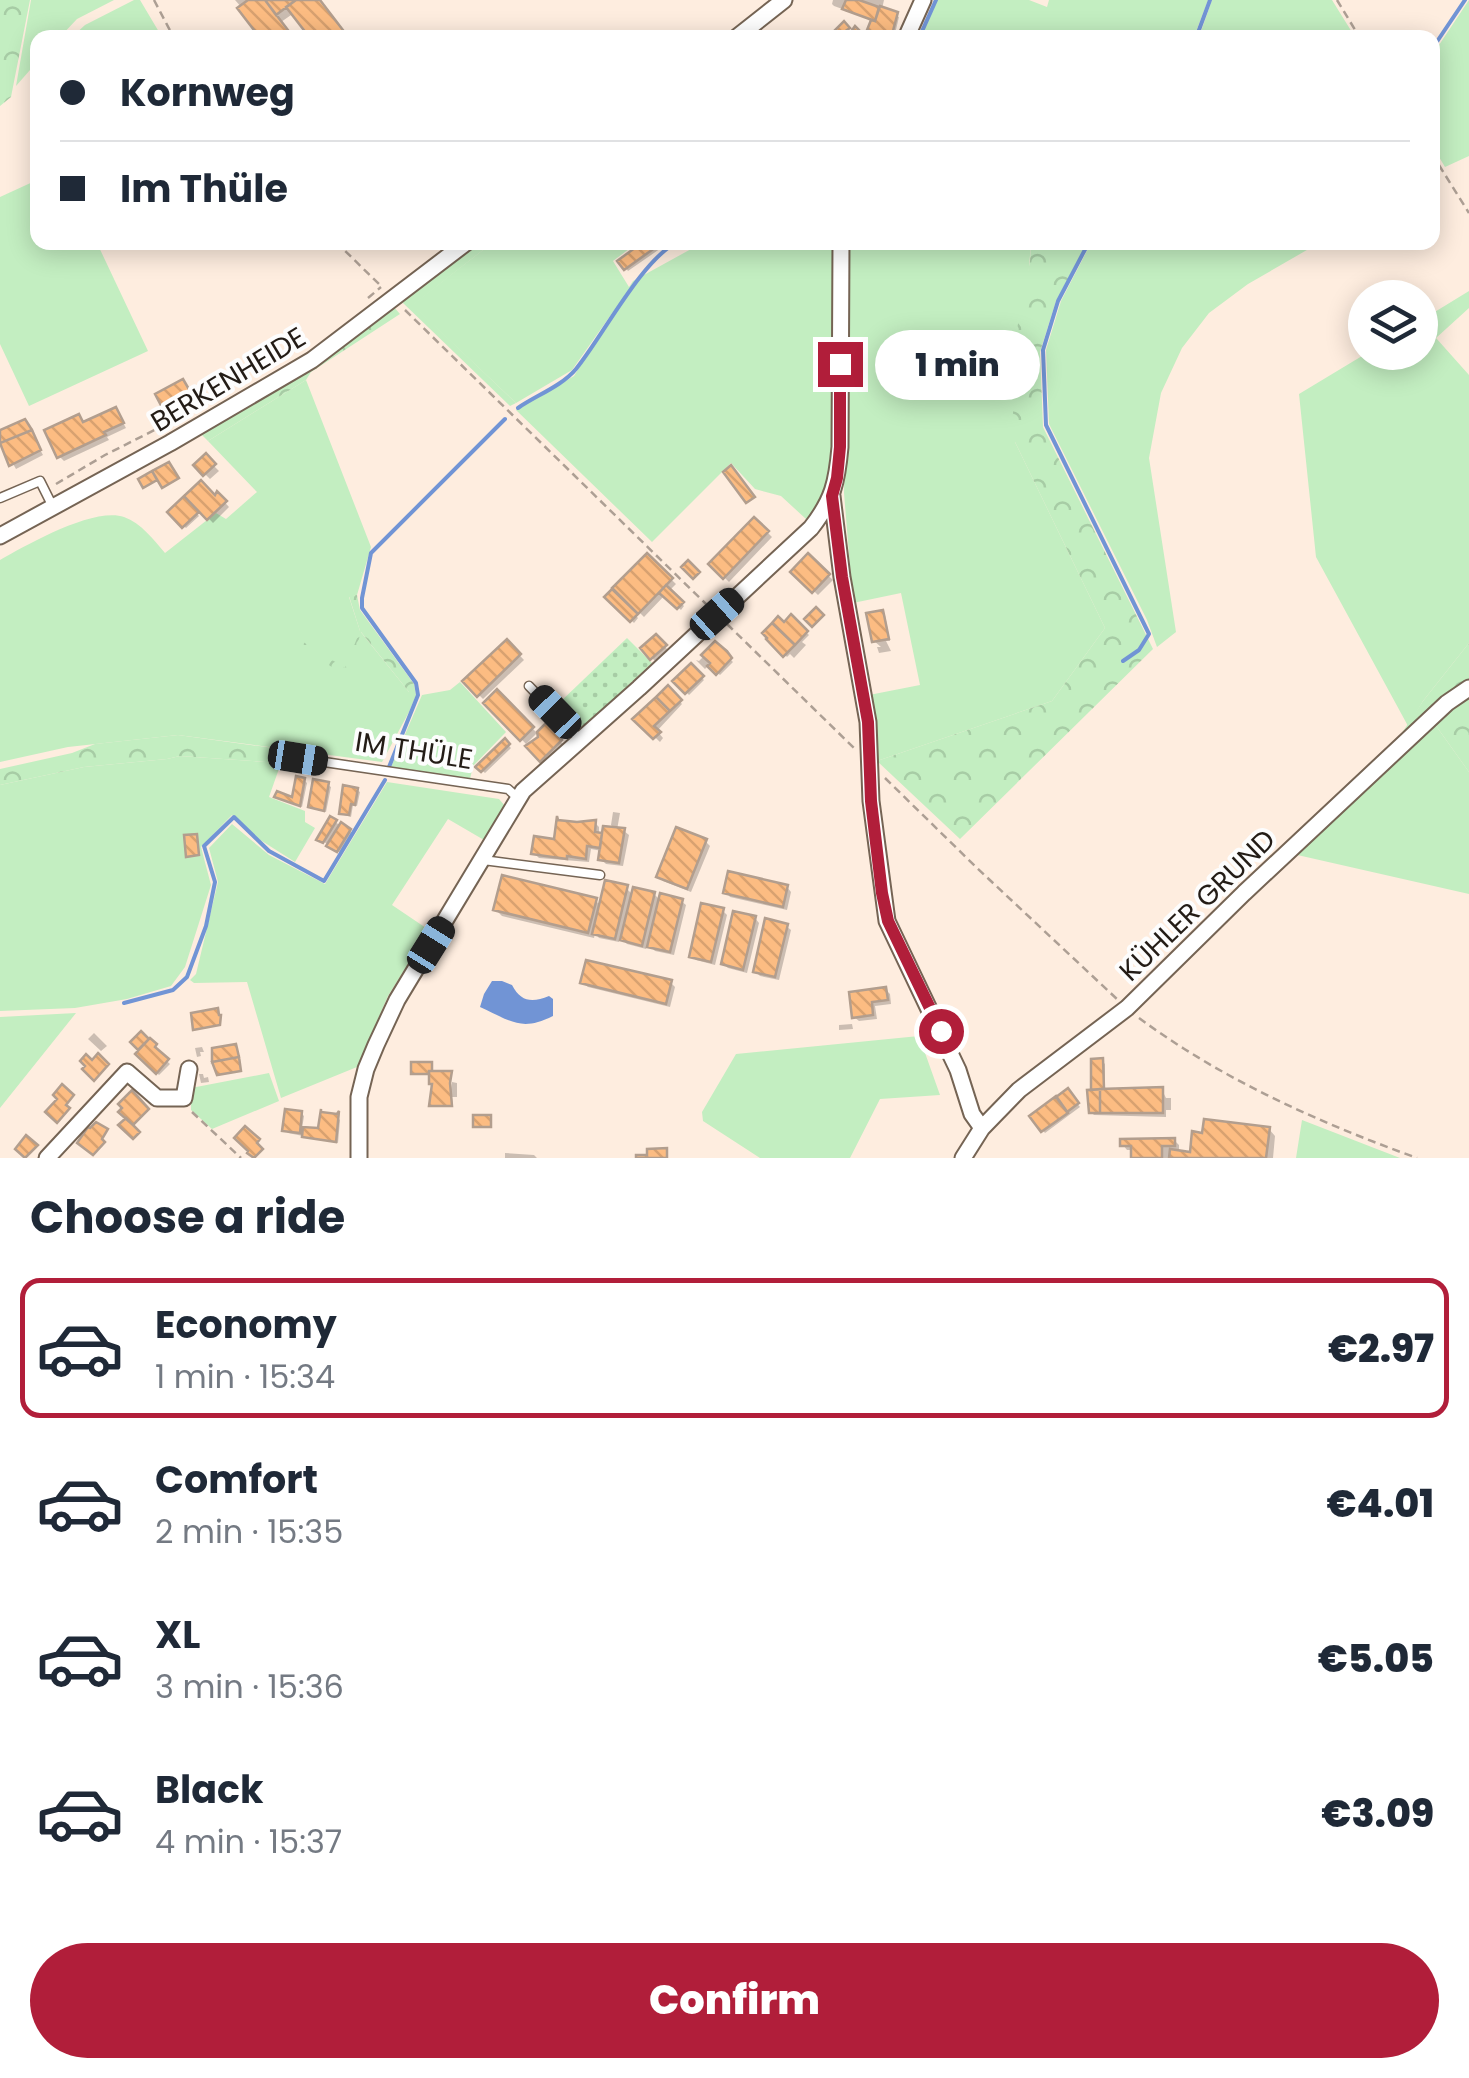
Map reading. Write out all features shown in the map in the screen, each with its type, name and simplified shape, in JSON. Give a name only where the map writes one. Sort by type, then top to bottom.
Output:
[{"type":"street","points":[[746,30],[784,0]]},
{"type":"street","points":[[910,30],[923,0]]},
{"type":"street","name":"BERKENHEIDE","points":[[0,536],[312,360],[388,293],[455,250]]},
{"type":"street","points":[[359,1158],[359,1098],[376,1045],[397,1000],[523,792],[811,528],[832,496],[840,447],[841,250]]},
{"type":"street","points":[[832,496],[868,722],[871,801],[888,921],[958,1070],[972,1114],[982,1128]]},
{"type":"street","name":"KÜHLER GRUND","points":[[962,1158],[982,1128],[1019,1090],[1127,1008],[1446,703],[1469,688]]},
{"type":"street","points":[[47,1158],[127,1072],[157,1098],[184,1098],[189,1069]]},
{"type":"lane","points":[[0,498],[40,481],[53,507]]},
{"type":"lane","points":[[529,686],[581,740]]},
{"type":"lane","name":"IM THÜLE","points":[[298,758],[508,790],[519,799]]},
{"type":"lane","points":[[483,860],[600,875]]},
{"type":"path","points":[[154,0],[170,30]]},
{"type":"path","points":[[1337,0],[1355,30]]},
{"type":"path","points":[[1440,167],[1469,214]]},
{"type":"path","points":[[344,250],[977,868],[1127,1008],[1218,1069],[1282,1102],[1359,1137],[1418,1158]]},
{"type":"path","points":[[360,306],[388,293]]},
{"type":"path","points":[[45,490],[104,455],[218,398]]},
{"type":"path","points":[[184,1098],[207,1129],[241,1158]]},
{"type":"green space","points":[[0,0],[30,0],[11,97],[0,106]]},
{"type":"green space","points":[[31,0],[114,0],[77,19],[67,30],[30,30],[30,70],[16,86]]},
{"type":"green space","points":[[140,0],[158,30],[80,30]]},
{"type":"green space","points":[[935,0],[1029,0],[1047,7],[1049,0],[1208,0],[1197,30],[922,30]]},
{"type":"green space","points":[[1212,0],[1332,0],[1351,30],[1201,30]]},
{"type":"green space","points":[[1469,0],[1469,156],[1445,167],[1440,159],[1440,44]]},
{"type":"green space","points":[[30,183],[30,250],[100,250],[148,351],[29,406],[0,344],[0,197]]},
{"type":"green space","points":[[466,250],[483,250],[413,305],[516,403],[510,406],[403,303],[404,297]]},
{"type":"green space","points":[[483,250],[628,250],[613,261],[629,287],[633,281],[689,250],[833,250],[831,464],[824,494],[806,519],[781,496],[755,489],[731,463],[652,542],[516,410],[574,376],[615,309],[572,370],[516,403],[412,305]]},
{"type":"green space","points":[[849,250],[1030,250],[1015,442],[1105,628],[1052,701],[877,761],[869,695],[920,685],[901,593],[853,603],[844,493]]},
{"type":"green space","points":[[1031,250],[1083,250],[1056,301],[1040,352],[1043,427],[1153,649],[960,839],[877,761],[1052,701],[1105,628],[1015,442],[1010,366]]},
{"type":"green space","points":[[1087,250],[1307,250],[1248,284],[1209,313],[1182,348],[1161,393],[1149,458],[1176,632],[1157,647],[1049,424],[1046,350],[1061,301]]},
{"type":"green space","points":[[1469,291],[1469,308],[1438,336],[1438,310]]},
{"type":"green space","points":[[393,306],[400,314],[311,372],[306,380],[208,441],[199,432]]},
{"type":"green space","points":[[1438,340],[1469,375],[1469,643],[1408,726],[1316,557],[1299,394],[1348,364],[1348,370],[1438,370]]},
{"type":"green space","points":[[306,380],[371,547],[357,595],[349,597],[360,631],[409,692],[409,712],[382,762],[178,735],[68,747],[0,762],[0,560],[60,529],[95,517],[111,515],[130,520],[165,553],[216,513],[226,519],[257,492],[208,441]]},
{"type":"green space","points":[[213,586],[345,668],[360,631],[349,596],[357,595],[360,610],[414,684],[416,695],[409,712],[409,692],[361,632],[349,671],[341,673]]},
{"type":"green space","points":[[627,638],[652,663],[583,728],[558,704]]},
{"type":"green space","points":[[1469,643],[1469,772],[1434,723],[1398,739]]},
{"type":"green space","points":[[460,682],[506,732],[473,766],[470,779],[391,767],[422,695],[450,690]]},
{"type":"green space","points":[[1434,723],[1469,772],[1469,894],[1293,854]]},
{"type":"green space","points":[[178,735],[288,750],[281,763],[180,756],[84,767],[0,785],[0,769],[95,744]]},
{"type":"green space","points":[[180,756],[281,763],[269,797],[305,811],[305,822],[315,828],[295,862],[254,836],[232,815],[201,847],[211,885],[185,967],[171,986],[75,1008],[0,1011],[0,785],[84,767]]},
{"type":"green space","points":[[387,782],[499,799],[505,806],[484,840],[448,819],[392,905],[429,930],[388,996],[357,1067],[281,1098],[247,982],[190,980],[196,974],[218,882],[209,848],[232,824],[269,855],[325,884]]},
{"type":"green space","points":[[76,1013],[0,1108],[0,1017]]},
{"type":"green space","points":[[919,1036],[940,1095],[880,1099],[850,1158],[760,1158],[703,1121],[702,1112],[736,1054]]},
{"type":"green space","points":[[269,1073],[279,1101],[212,1129],[191,1110],[191,1088]]},
{"type":"green space","points":[[1302,1120],[1400,1158],[1296,1158]]},
{"type":"water","points":[[492,981],[512,985],[528,1000],[549,996],[553,999],[553,1016],[524,1024],[480,1007]]},
{"type":"building","points":[[248,0],[265,0],[288,30],[254,30],[237,8]]},
{"type":"building","points":[[265,0],[296,0],[276,15]]},
{"type":"building","points":[[296,0],[320,0],[343,30],[304,30],[286,7]]},
{"type":"building","points":[[846,0],[879,7],[875,21],[842,9]]},
{"type":"building","points":[[880,6],[898,12],[893,30],[867,30],[871,20],[875,21]]},
{"type":"building","points":[[844,21],[850,28],[847,30],[835,30]]},
{"type":"building","points":[[632,250],[652,250],[624,270],[617,261]]},
{"type":"building","points":[[183,379],[197,403],[183,411],[179,405],[165,413],[155,394]]},
{"type":"building","points":[[116,407],[124,423],[57,458],[44,430],[79,414],[83,422]]},
{"type":"building","points":[[25,419],[32,430],[0,443],[0,430]]},
{"type":"building","points":[[32,430],[41,450],[9,466],[0,443]]},
{"type":"building","points":[[206,453],[216,464],[203,476],[193,465]]},
{"type":"building","points":[[169,462],[179,478],[162,488],[152,471]]},
{"type":"building","points":[[731,465],[755,497],[746,503],[723,472]]},
{"type":"building","points":[[152,471],[157,480],[143,488],[138,479]]},
{"type":"building","points":[[201,480],[227,501],[207,520],[184,496]]},
{"type":"building","points":[[184,496],[199,512],[182,528],[167,512]]},
{"type":"building","points":[[754,517],[769,531],[723,579],[708,564]]},
{"type":"building","points":[[647,553],[673,578],[638,614],[612,588]]},
{"type":"building","points":[[808,553],[830,574],[812,593],[790,572]]},
{"type":"building","points":[[688,560],[700,572],[693,579],[681,567]]},
{"type":"building","points":[[666,585],[684,602],[677,609],[659,593]]},
{"type":"building","points":[[612,589],[638,614],[630,622],[604,597]]},
{"type":"building","points":[[816,607],[824,615],[812,627],[804,619]]},
{"type":"building","points":[[883,610],[889,639],[872,642],[866,613]]},
{"type":"building","points":[[791,614],[808,631],[795,645],[772,623],[778,616],[784,622]]},
{"type":"building","points":[[772,623],[795,645],[783,657],[762,633]]},
{"type":"building","points":[[656,634],[667,645],[650,660],[640,648]]},
{"type":"building","points":[[507,639],[521,654],[477,697],[462,681]]},
{"type":"building","points":[[715,641],[732,658],[716,675],[701,655]]},
{"type":"building","points":[[691,663],[704,676],[685,694],[672,681]]},
{"type":"building","points":[[668,685],[682,700],[670,711],[656,697]]},
{"type":"building","points":[[497,689],[534,727],[520,741],[483,703]]},
{"type":"building","points":[[656,697],[670,711],[654,726],[661,732],[653,739],[632,719]]},
{"type":"building","points":[[546,723],[562,740],[540,762],[525,746],[538,737],[537,732]]},
{"type":"building","points":[[505,738],[510,744],[481,772],[475,767]]},
{"type":"building","points":[[296,776],[305,778],[300,806],[274,797],[277,791],[292,797]]},
{"type":"building","points":[[313,779],[329,782],[324,811],[308,807]]},
{"type":"building","points":[[343,785],[358,788],[349,815],[339,814]]},
{"type":"building","points":[[330,816],[337,820],[323,843],[316,840]]},
{"type":"building","points":[[557,816],[558,820],[577,822],[596,820],[595,832],[602,833],[600,848],[587,846],[586,859],[531,854],[534,836],[554,839]]},
{"type":"building","points":[[341,822],[351,829],[337,852],[326,846]]},
{"type":"building","points":[[603,826],[625,828],[619,863],[598,860]]},
{"type":"building","points":[[676,827],[707,839],[687,889],[656,877]]},
{"type":"building","points":[[197,834],[199,855],[186,857],[184,835]]},
{"type":"building","points":[[728,871],[788,885],[783,907],[723,893]]},
{"type":"building","points":[[502,875],[597,898],[588,933],[493,910]]},
{"type":"building","points":[[605,880],[628,885],[615,939],[592,934]]},
{"type":"building","points":[[633,887],[655,892],[642,946],[620,940]]},
{"type":"building","points":[[660,893],[683,899],[670,952],[647,947]]},
{"type":"building","points":[[701,903],[724,908],[711,962],[689,957]]},
{"type":"building","points":[[733,911],[756,916],[743,970],[721,964]]},
{"type":"building","points":[[765,918],[788,924],[775,977],[753,972]]},
{"type":"building","points":[[586,960],[672,980],[666,1004],[580,983]]},
{"type":"building","points":[[886,987],[888,1000],[872,1002],[873,1015],[852,1018],[849,992]]},
{"type":"building","points":[[218,1008],[220,1025],[193,1030],[191,1013]]},
{"type":"building","points":[[141,1031],[149,1039],[138,1050],[130,1042]]},
{"type":"building","points":[[150,1038],[169,1059],[156,1074],[135,1054]]},
{"type":"building","points":[[236,1044],[239,1057],[212,1062],[212,1048]]},
{"type":"building","points":[[98,1053],[109,1064],[94,1081],[80,1061],[86,1054],[92,1060]]},
{"type":"building","points":[[239,1057],[241,1071],[217,1075],[212,1062]]},
{"type":"building","points":[[1103,1058],[1104,1089],[1091,1090],[1091,1059]]},
{"type":"building","points":[[411,1062],[432,1062],[432,1071],[411,1074]]},
{"type":"building","points":[[429,1071],[452,1071],[452,1106],[429,1106]]},
{"type":"building","points":[[62,1084],[74,1095],[66,1105],[70,1108],[57,1123],[45,1112],[57,1099],[53,1095]]},
{"type":"building","points":[[1163,1087],[1163,1113],[1100,1113],[1100,1089]]},
{"type":"building","points":[[1068,1088],[1079,1103],[1067,1112],[1056,1097]]},
{"type":"building","points":[[1100,1089],[1100,1113],[1089,1113],[1087,1090]]},
{"type":"building","points":[[132,1090],[149,1109],[133,1125],[118,1112],[122,1108],[118,1104]]},
{"type":"building","points":[[1056,1096],[1068,1113],[1041,1132],[1029,1116]]},
{"type":"building","points":[[285,1109],[302,1111],[300,1133],[282,1131]]},
{"type":"building","points":[[321,1109],[337,1114],[339,1111],[336,1142],[302,1137],[303,1127],[318,1128]]},
{"type":"building","points":[[473,1115],[491,1115],[491,1127],[473,1127]]},
{"type":"building","points":[[126,1118],[140,1132],[133,1139],[118,1125]]},
{"type":"building","points":[[1204,1119],[1270,1127],[1266,1158],[1169,1158],[1170,1149],[1190,1152],[1192,1131],[1202,1133]]},
{"type":"building","points":[[96,1122],[108,1129],[102,1139],[105,1142],[93,1155],[77,1143]]},
{"type":"building","points":[[245,1126],[260,1139],[257,1143],[263,1149],[254,1158],[234,1138]]},
{"type":"building","points":[[26,1135],[38,1145],[25,1158],[15,1149]]},
{"type":"building","points":[[1175,1138],[1175,1146],[1162,1146],[1162,1158],[1131,1158],[1131,1146],[1120,1146],[1120,1139]]},
{"type":"building","points":[[667,1148],[667,1158],[636,1158],[647,1155],[647,1149]]},
{"type":"waterway","points":[[923,30],[936,0]]},
{"type":"waterway","points":[[1199,30],[1210,0]]},
{"type":"waterway","points":[[1440,37],[1465,0]]},
{"type":"waterway","points":[[518,408],[576,369],[636,282],[666,250]]},
{"type":"waterway","points":[[1085,250],[1058,301],[1043,350],[1046,425],[1149,634],[1139,650],[1123,661]]},
{"type":"waterway","points":[[389,767],[418,695],[416,683],[362,608],[371,553],[505,419]]},
{"type":"waterway","points":[[124,1003],[173,990],[187,977],[206,926],[215,882],[204,846],[234,817],[269,851],[324,881],[385,780]]},
{"type":"route","points":[[840,364],[840,447],[832,496],[868,722],[871,801],[882,893],[888,921],[941,1031]]}]
